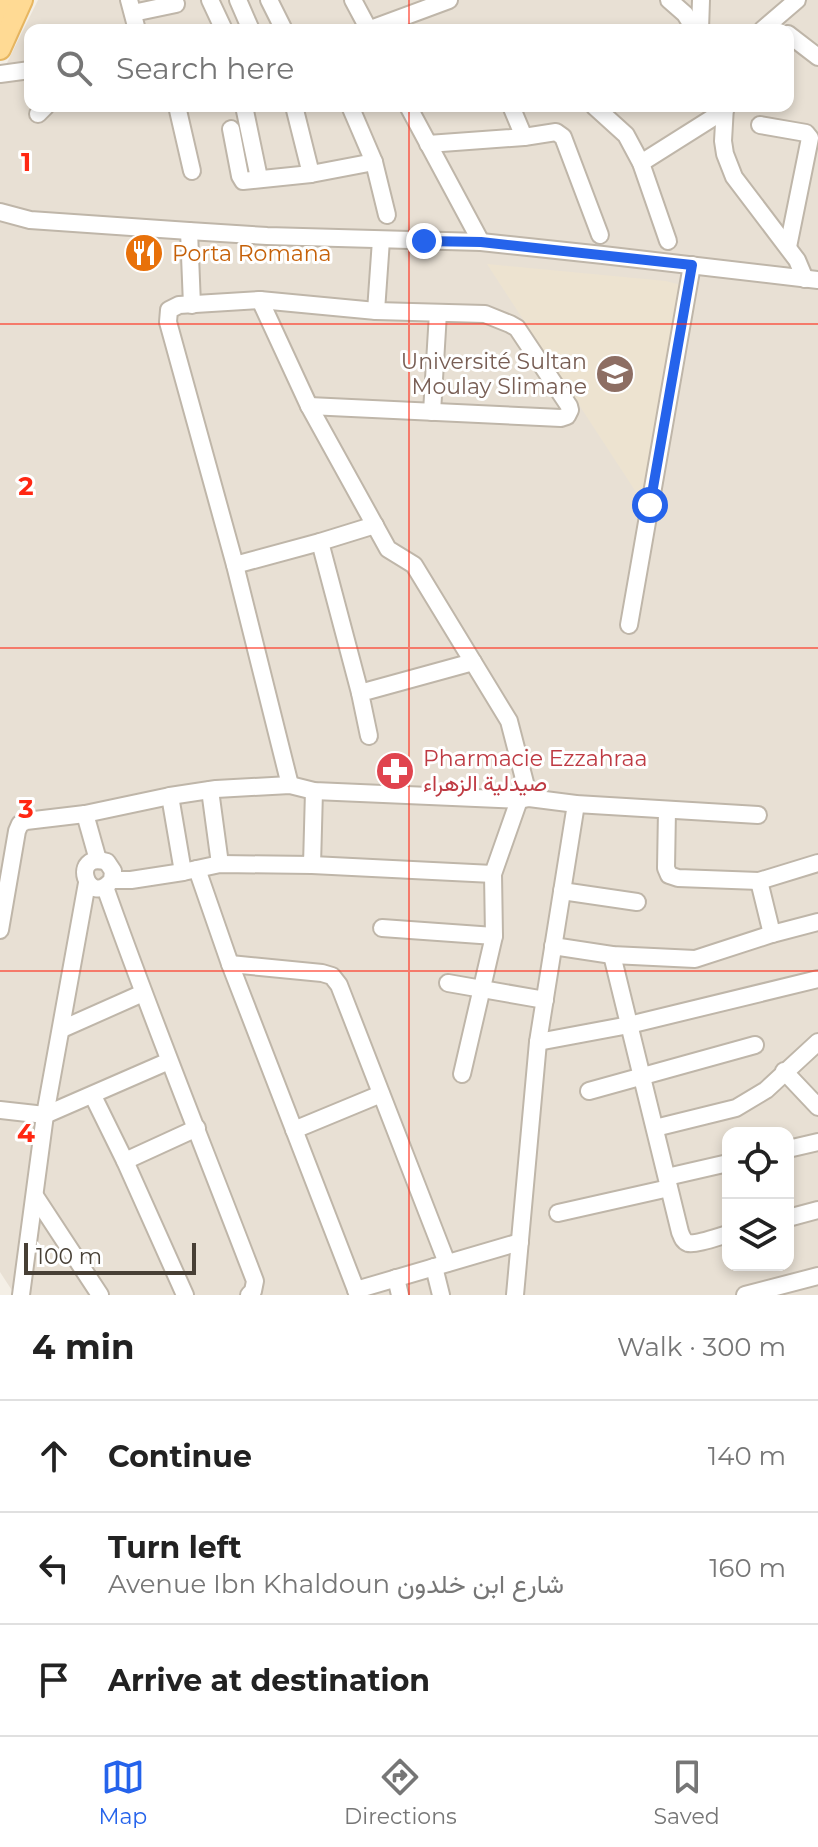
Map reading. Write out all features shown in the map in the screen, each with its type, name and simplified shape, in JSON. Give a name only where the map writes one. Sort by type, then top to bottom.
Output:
[{"type":"main road","points":[[0,15],[7,0]]},
{"type":"main road","points":[[0,49],[22,0]]},
{"type":"street","points":[[210,0],[221,24]]},
{"type":"street","points":[[238,0],[248,24]]},
{"type":"street","points":[[269,0],[281,24]]},
{"type":"street","points":[[353,0],[365,24]]},
{"type":"street","points":[[384,24],[449,0]]},
{"type":"street","points":[[669,0],[693,24]]},
{"type":"street","points":[[699,24],[701,0]]},
{"type":"street","points":[[775,24],[797,0]]},
{"type":"street","points":[[131,6],[176,4]]},
{"type":"street","points":[[794,39],[818,57]]},
{"type":"street","points":[[0,74],[24,71]]},
{"type":"street","points":[[178,112],[192,171]]},
{"type":"street","points":[[245,112],[259,178]]},
{"type":"street","points":[[296,112],[311,174]]},
{"type":"street","points":[[353,112],[374,162],[387,215]]},
{"type":"street","points":[[415,112],[428,144],[481,242]]},
{"type":"street","points":[[514,112],[524,137]]},
{"type":"street","points":[[601,112],[626,135],[641,163],[668,241]]},
{"type":"street","points":[[641,163],[719,112]]},
{"type":"street","points":[[725,112],[723,141],[734,177],[812,280]]},
{"type":"street","points":[[760,125],[806,133],[810,138],[788,247]]},
{"type":"street","points":[[231,129],[243,181],[311,174],[374,162]]},
{"type":"street","points":[[428,144],[556,132],[563,137],[600,235]]},
{"type":"street","points":[[0,212],[30,220],[189,231],[481,242],[812,280]]},
{"type":"street","points":[[0,227],[30,220]]},
{"type":"street","points":[[189,231],[192,305]]},
{"type":"street","points":[[376,311],[381,240]]},
{"type":"street","points":[[629,625],[692,265]]},
{"type":"street","points":[[260,300],[309,406],[388,549],[414,565],[509,721],[524,799],[493,874],[494,936],[462,1074]]},
{"type":"street","points":[[290,785],[235,565],[168,322],[169,310],[179,305],[260,300],[376,311],[485,314],[517,328],[570,410],[567,416],[561,418],[309,406]]},
{"type":"street","points":[[432,412],[438,313]]},
{"type":"street","points":[[235,565],[375,525]]},
{"type":"street","points":[[320,542],[369,736]]},
{"type":"street","points":[[360,693],[473,662]]},
{"type":"street","points":[[0,930],[20,824],[170,796],[290,785],[314,791],[524,799],[758,815]]},
{"type":"street","points":[[210,790],[220,864]]},
{"type":"street","points":[[312,865],[314,791]]},
{"type":"street","points":[[170,796],[190,871],[230,964],[357,1292],[398,1287],[441,1265],[520,1242]]},
{"type":"street","points":[[515,1295],[538,1042],[576,804]]},
{"type":"street","points":[[667,810],[666,868],[669,875],[759,881],[818,863]]},
{"type":"street","points":[[85,814],[98,860]]},
{"type":"street","points":[[21,1295],[45,1115],[87,883],[86,868],[98,860],[107,862],[113,871],[108,884],[143,993],[255,1281],[249,1295]]},
{"type":"street","points":[[87,883],[95,888],[220,864],[493,874]]},
{"type":"street","points":[[759,881],[772,934]]},
{"type":"street","points":[[562,891],[637,902]]},
{"type":"street","points":[[553,946],[612,955],[695,959],[818,922]]},
{"type":"street","points":[[382,928],[494,936]]},
{"type":"street","points":[[612,955],[680,1232],[688,1243],[722,1236]]},
{"type":"street","points":[[230,964],[322,973],[332,976],[339,985],[441,1265],[441,1295]]},
{"type":"street","points":[[538,1042],[629,1025],[818,979]]},
{"type":"street","points":[[448,983],[545,1000]]},
{"type":"street","points":[[62,1029],[143,993]]},
{"type":"street","points":[[655,1128],[736,1108],[766,1090],[818,1042]]},
{"type":"street","points":[[589,1091],[755,1045]]},
{"type":"street","points":[[0,1110],[45,1115],[169,1061]]},
{"type":"street","points":[[784,1071],[818,1107]]},
{"type":"street","points":[[294,1130],[381,1094]]},
{"type":"street","points":[[93,1096],[185,1295]]},
{"type":"street","points":[[125,1161],[197,1128]]},
{"type":"street","points":[[794,1148],[818,1142]]},
{"type":"street","points":[[558,1213],[722,1165]]},
{"type":"street","points":[[35,1196],[100,1295]]},
{"type":"street","points":[[794,1216],[818,1210]]},
{"type":"street","points":[[745,1295],[818,1276]]},
{"type":"shaded area","points":[[38,0],[818,0],[818,1295],[15,1295],[0,1272],[0,77],[24,28],[24,112],[794,112],[794,24],[26,24]]},
{"type":"shaded area","name":"Université Sultan Moulay Slimane","points":[[487,264],[681,285],[653,518]]},
{"type":"place","name":"Porta Romana","points":[[144,253]]},
{"type":"place","name":"Université Sultan Moulay Slimane","points":[[615,374]]},
{"type":"place","name":"Pharmacie Ezzahraa صيدلية الزهراء","points":[[395,771]]},
{"type":"route","points":[[424,241],[481,242],[692,265],[650,505]]}]
